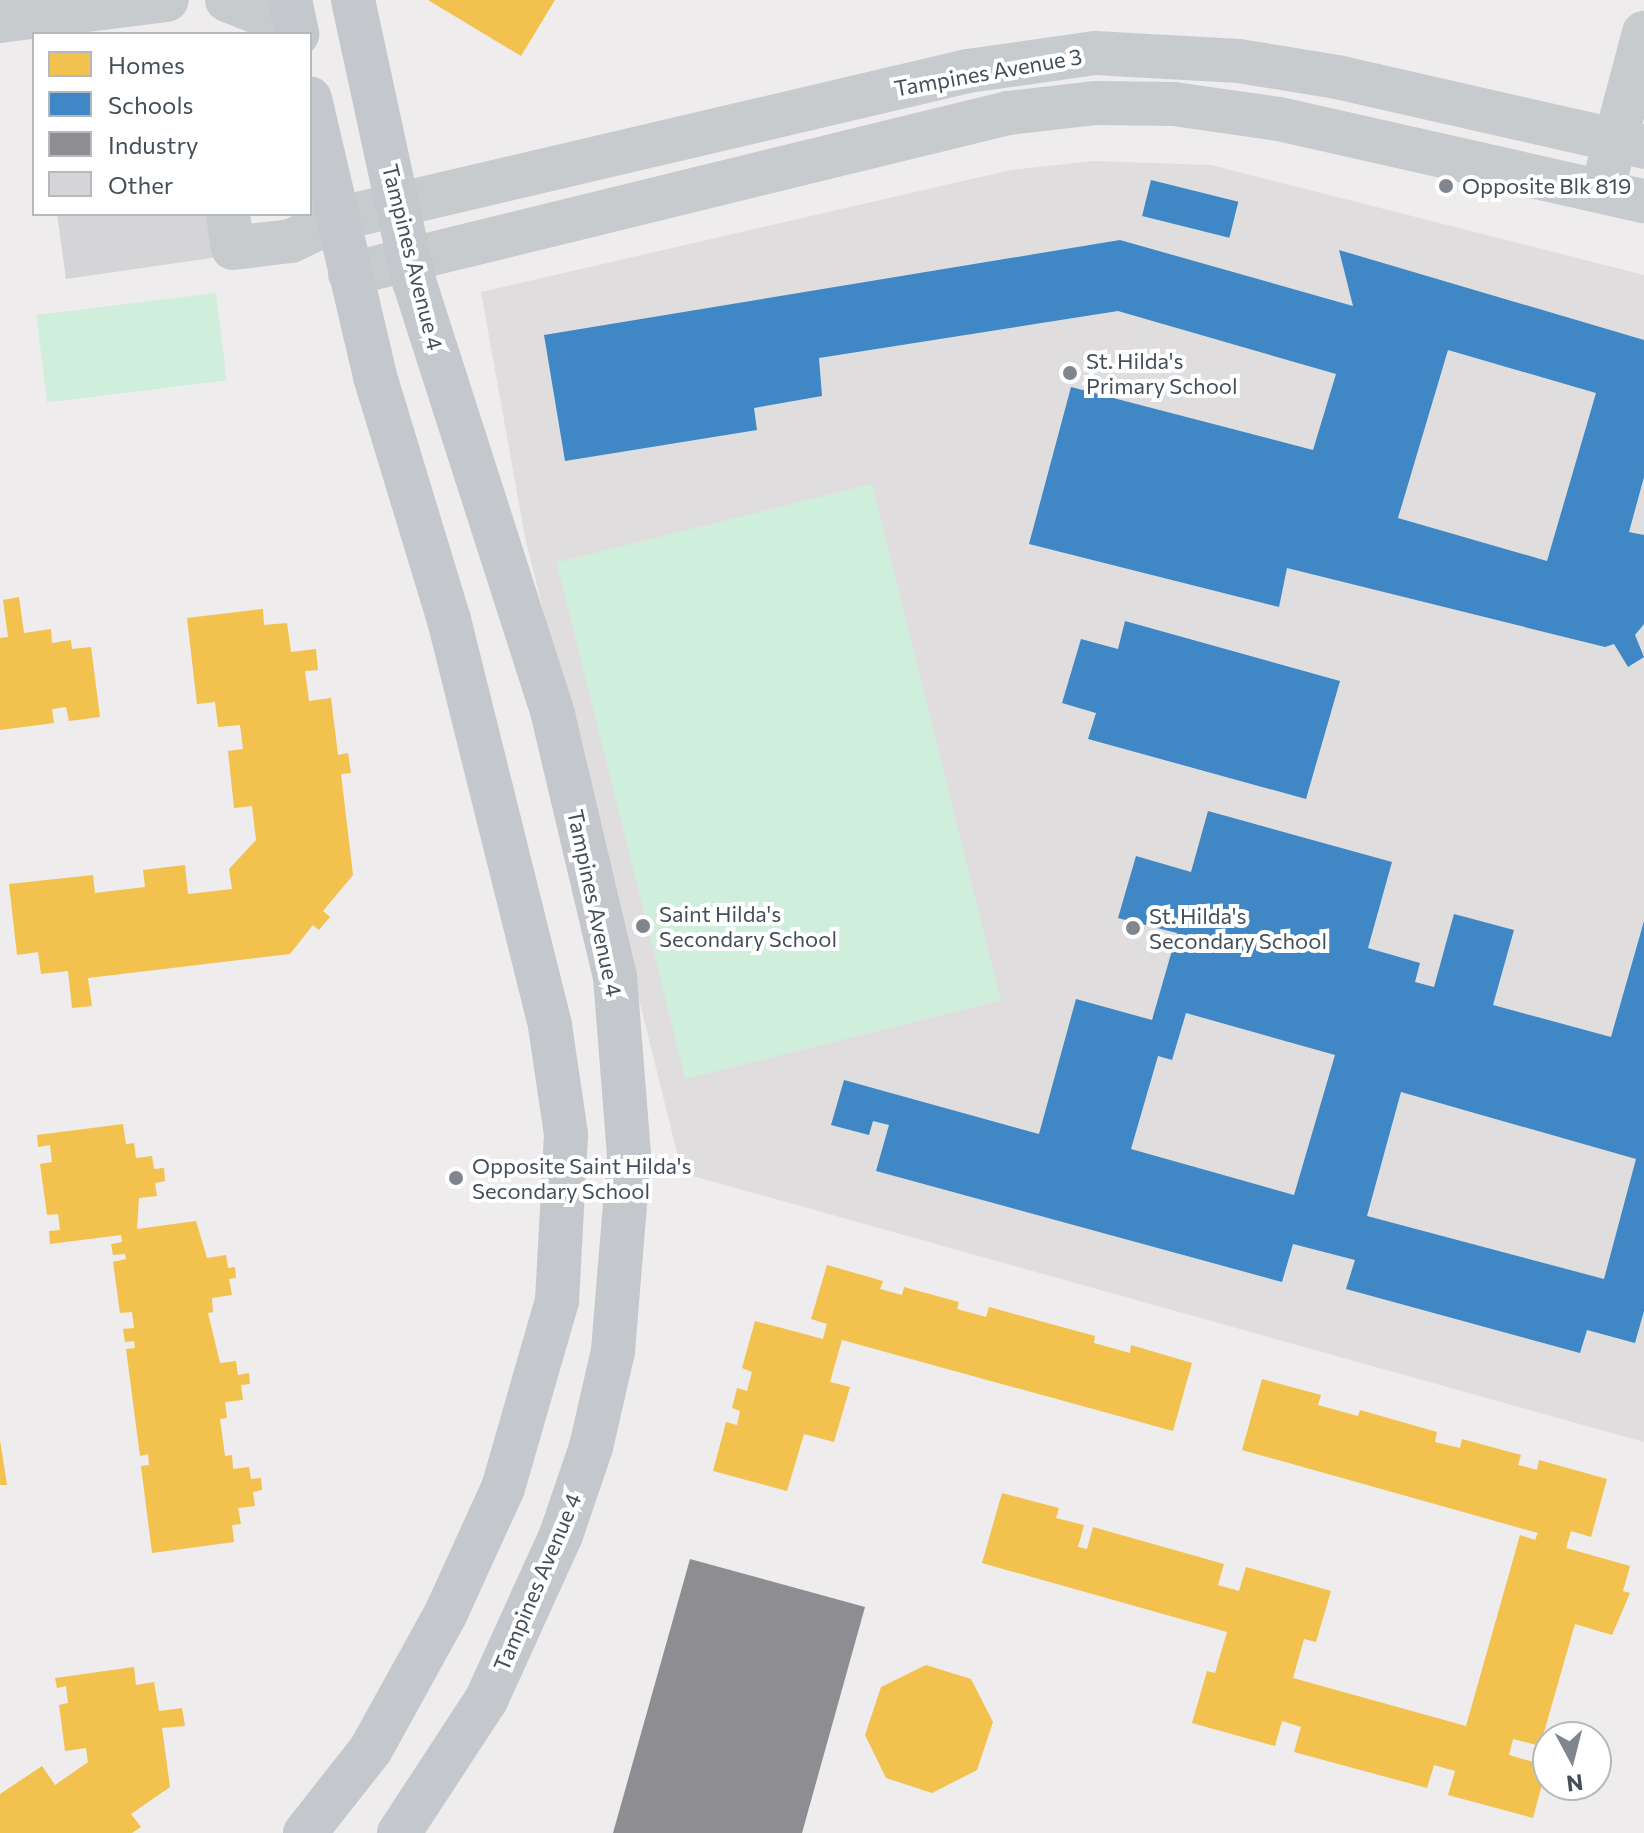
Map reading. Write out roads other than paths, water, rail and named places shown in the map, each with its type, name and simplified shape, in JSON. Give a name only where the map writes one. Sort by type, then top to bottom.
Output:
[{"type":"main road","name":"Tampines Avenue 4","points":[[353,0],[410,260],[553,715],[615,977],[629,1156],[613,1351],[591,1447],[566,1521],[486,1700],[399,1833]]},
{"type":"main road","points":[[305,1833],[371,1749],[446,1613],[503,1488],[557,1301],[566,1134],[550,1025],[449,620],[350,274],[312,108]]},
{"type":"street","points":[[28,18],[167,0]]},
{"type":"street","points":[[227,0],[294,20]]},
{"type":"street","points":[[1626,196],[1634,147],[1644,33]]},
{"type":"street","name":"Tampines Avenue 3","points":[[228,216],[233,248],[291,241],[337,219],[968,71],[1095,53],[1239,61],[1337,77],[1634,147]]},
{"type":"street","name":"Tampines Avenue 3","points":[[350,274],[1008,113],[1096,103],[1174,104],[1279,119],[1626,196]]},
{"type":"place","name":"Opposite Blk 819","points":[[1446,186]]},
{"type":"place","name":"St. Hilda's Primary School","points":[[1070,373]]},
{"type":"place","name":"Saint Hilda's Secondary School","points":[[643,926]]},
{"type":"place","name":"St. Hilda's Secondary School","points":[[1133,928]]},
{"type":"place","name":"Opposite Saint Hilda's Secondary School","points":[[456,1178]]}]
